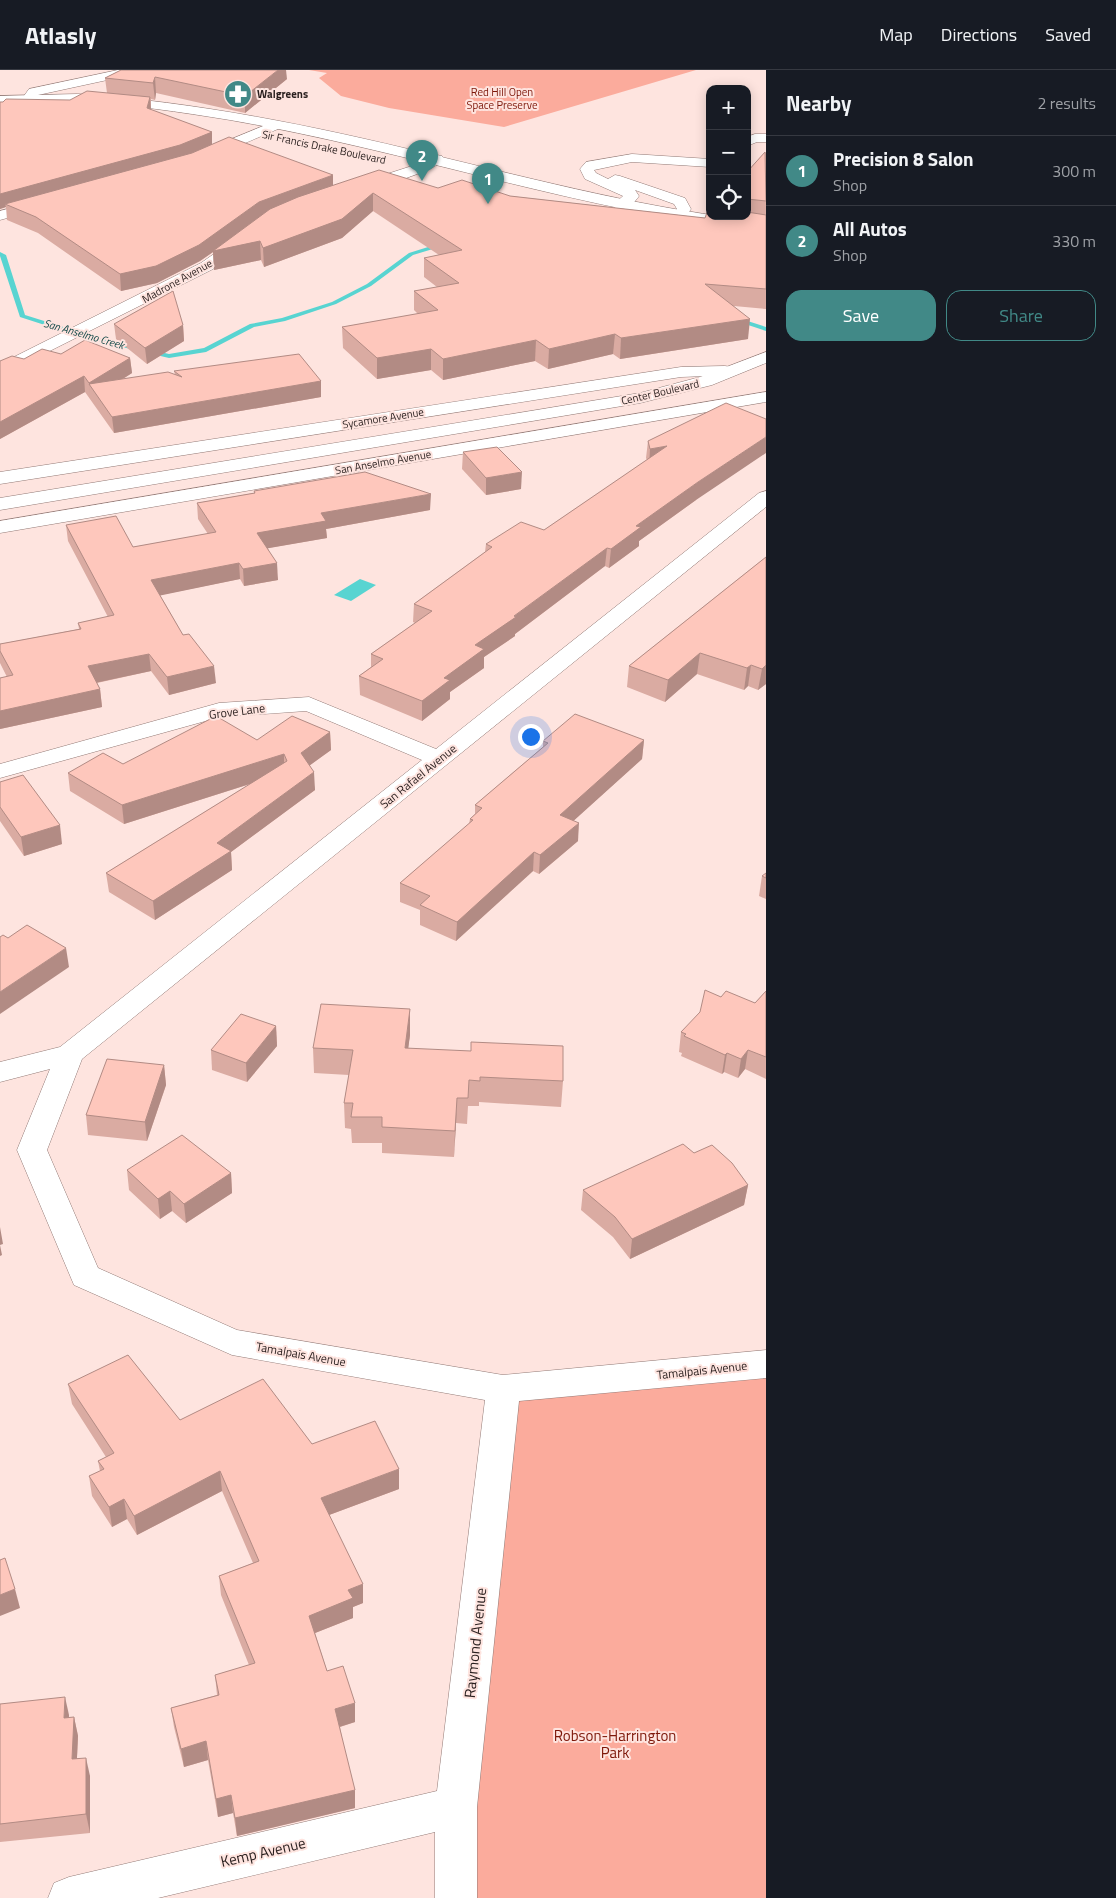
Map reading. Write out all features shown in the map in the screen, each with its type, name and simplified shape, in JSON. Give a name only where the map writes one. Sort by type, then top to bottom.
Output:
[{"type":"street","points":[[27,100],[34,92],[135,70]]},
{"type":"street","name":"Sir Francis Drake Boulevard","points":[[0,100],[27,100],[50,97],[120,101],[273,126],[437,159],[620,205],[680,216],[766,227]]},
{"type":"street","name":"Sir Francis Drake Boulevard","points":[[27,100],[40,104],[111,109],[259,132],[613,213],[766,236]]},
{"type":"street","points":[[196,159],[273,126]]},
{"type":"street","points":[[751,140],[766,138]]},
{"type":"street","points":[[620,205],[632,196],[590,176],[587,169],[590,165],[632,158],[706,163]]},
{"type":"street","points":[[346,192],[420,168],[437,159]]},
{"type":"street","points":[[610,161],[606,168],[606,175],[680,201],[684,209],[680,216]]},
{"type":"street","points":[[0,216],[56,200]]},
{"type":"street","name":"Madrone Avenue","points":[[0,371],[207,266],[258,229]]},
{"type":"street","name":"Center Boulevard","points":[[0,504],[609,404],[675,390],[706,381],[725,371],[766,357]]},
{"type":"street","name":"Sycamore Avenue","points":[[0,478],[682,372],[725,371],[766,375]]},
{"type":"street","name":"San Anselmo Avenue","points":[[0,527],[766,397]]},
{"type":"street","name":"San Rafael Avenue","points":[[70,1054],[766,497]]},
{"type":"street","name":"Grove Lane","points":[[0,771],[219,710],[309,704],[440,759]]},
{"type":"street","points":[[0,1072],[70,1054]]},
{"type":"street","name":"Tamalpais Avenue","points":[[70,1054],[32,1150],[86,1276],[232,1342],[503,1389],[766,1364]]},
{"type":"street","name":"Raymond Avenue","points":[[456,1898],[456,1807],[503,1389]]},
{"type":"street","name":"Kemp Avenue","points":[[69,1898],[456,1807]]},
{"type":"green space","name":"Red Hill Open Space Preserve","points":[[309,70],[696,70],[504,127],[389,108],[341,96],[319,78],[327,73]]},
{"type":"green space","name":"Robson-Harrington Park","points":[[766,1364],[766,1898],[456,1898],[503,1389]]},
{"type":"water","points":[[360,579],[376,585],[351,601],[334,595]]},
{"type":"building","points":[[121,70],[278,70],[245,96],[155,77],[153,83],[105,78]]},
{"type":"building","points":[[87,91],[150,97],[147,108],[212,132],[180,145],[0,194],[0,102],[6,99],[70,100]]},
{"type":"building","points":[[229,137],[333,175],[259,202],[199,245],[156,266],[120,274],[36,217],[5,204],[192,153]]},
{"type":"building","points":[[765,152],[766,201],[751,199],[751,168]]},
{"type":"building","points":[[379,170],[438,188],[462,180],[510,196],[705,218],[706,215],[706,220],[751,220],[751,213],[766,215],[766,289],[705,284],[750,319],[621,338],[615,334],[549,349],[536,340],[443,359],[431,349],[377,358],[342,327],[438,310],[414,291],[459,283],[424,258],[462,250],[373,193],[342,219],[263,248],[260,241],[213,251],[270,209],[298,197]]},
{"type":"building","points":[[173,291],[183,325],[145,348],[114,324]]},
{"type":"building","points":[[85,340],[130,358],[89,383],[84,376],[0,422],[0,361],[12,356],[24,359],[42,349],[61,354]]},
{"type":"building","points":[[299,354],[321,381],[112,417],[89,384],[168,372],[182,377],[174,371]]},
{"type":"building","points":[[726,403],[766,419],[766,437],[636,526],[641,527],[611,549],[607,548],[514,616],[516,617],[475,645],[484,649],[444,678],[450,680],[422,701],[359,676],[383,659],[371,654],[432,611],[414,604],[492,547],[486,544],[521,522],[544,530],[667,446],[650,449],[648,441]]},
{"type":"building","points":[[497,447],[522,472],[486,478],[463,452]]},
{"type":"building","points":[[365,472],[431,494],[321,513],[326,521],[257,533],[277,563],[243,569],[239,563],[151,580],[183,635],[189,634],[214,666],[167,677],[149,654],[88,666],[100,689],[0,711],[0,678],[13,675],[0,651],[0,644],[81,629],[78,623],[114,615],[66,525],[116,516],[133,547],[216,532],[197,503]]},
{"type":"building","points":[[766,557],[766,665],[762,669],[751,665],[747,668],[700,653],[668,680],[629,666]]},
{"type":"building","points":[[575,714],[644,740],[560,815],[579,823],[540,855],[534,852],[457,922],[420,905],[430,896],[400,883],[473,820],[470,819],[482,808],[475,805],[548,743],[543,741]]},
{"type":"building","points":[[216,716],[257,740],[292,716],[330,732],[301,753],[314,772],[217,843],[231,851],[153,901],[106,873],[287,761],[284,754],[122,805],[68,773],[103,753],[123,764]]},
{"type":"building","points":[[23,775],[60,825],[21,837],[0,807],[0,782]]},
{"type":"building","points":[[27,925],[66,948],[0,992],[0,937],[3,935],[8,938]]},
{"type":"building","points":[[705,990],[721,997],[726,991],[755,1003],[766,991],[766,1057],[748,1050],[741,1059],[727,1053],[725,1055],[684,1036],[686,1034],[681,1032],[700,1012]]},
{"type":"building","points":[[321,1004],[410,1009],[405,1048],[471,1051],[471,1042],[563,1046],[563,1081],[480,1077],[480,1081],[469,1080],[468,1098],[457,1098],[455,1131],[382,1127],[382,1117],[351,1117],[353,1103],[344,1103],[353,1050],[313,1048]]},
{"type":"building","points":[[241,1014],[276,1026],[246,1063],[211,1050]]},
{"type":"building","points":[[107,1059],[164,1065],[145,1122],[86,1115]]},
{"type":"building","points":[[182,1135],[231,1173],[184,1204],[170,1191],[158,1199],[127,1170]]},
{"type":"building","points":[[683,1144],[694,1153],[712,1145],[732,1163],[748,1185],[632,1239],[615,1217],[583,1190]]},
{"type":"building","points":[[128,1355],[180,1420],[263,1379],[312,1444],[375,1421],[399,1469],[321,1498],[363,1584],[348,1590],[353,1598],[309,1616],[327,1671],[343,1666],[355,1703],[335,1709],[355,1790],[235,1818],[231,1795],[216,1799],[206,1741],[181,1749],[171,1708],[219,1695],[215,1675],[255,1663],[219,1576],[259,1561],[220,1471],[134,1516],[124,1499],[109,1507],[89,1476],[104,1469],[98,1461],[114,1453],[68,1384]]},
{"type":"building","points":[[5,1558],[15,1589],[0,1595],[0,1560]]},
{"type":"building","points":[[65,1697],[64,1718],[74,1717],[72,1759],[86,1758],[86,1814],[0,1824],[0,1704]]},
{"type":"waterway","name":"San Anselmo Creek","points":[[0,254],[3,255],[22,316],[90,338],[169,356],[206,350],[252,325],[283,320],[334,303],[369,285],[411,254],[444,244]]},
{"type":"waterway","name":"San Anselmo Creek","points":[[735,319],[766,329]]},
{"type":"place","name":"Walgreens","points":[[238,94]]},
{"type":"place","name":"All Autos","points":[[422,181]]},
{"type":"place","name":"Precision 8 Salon","points":[[488,204]]}]
